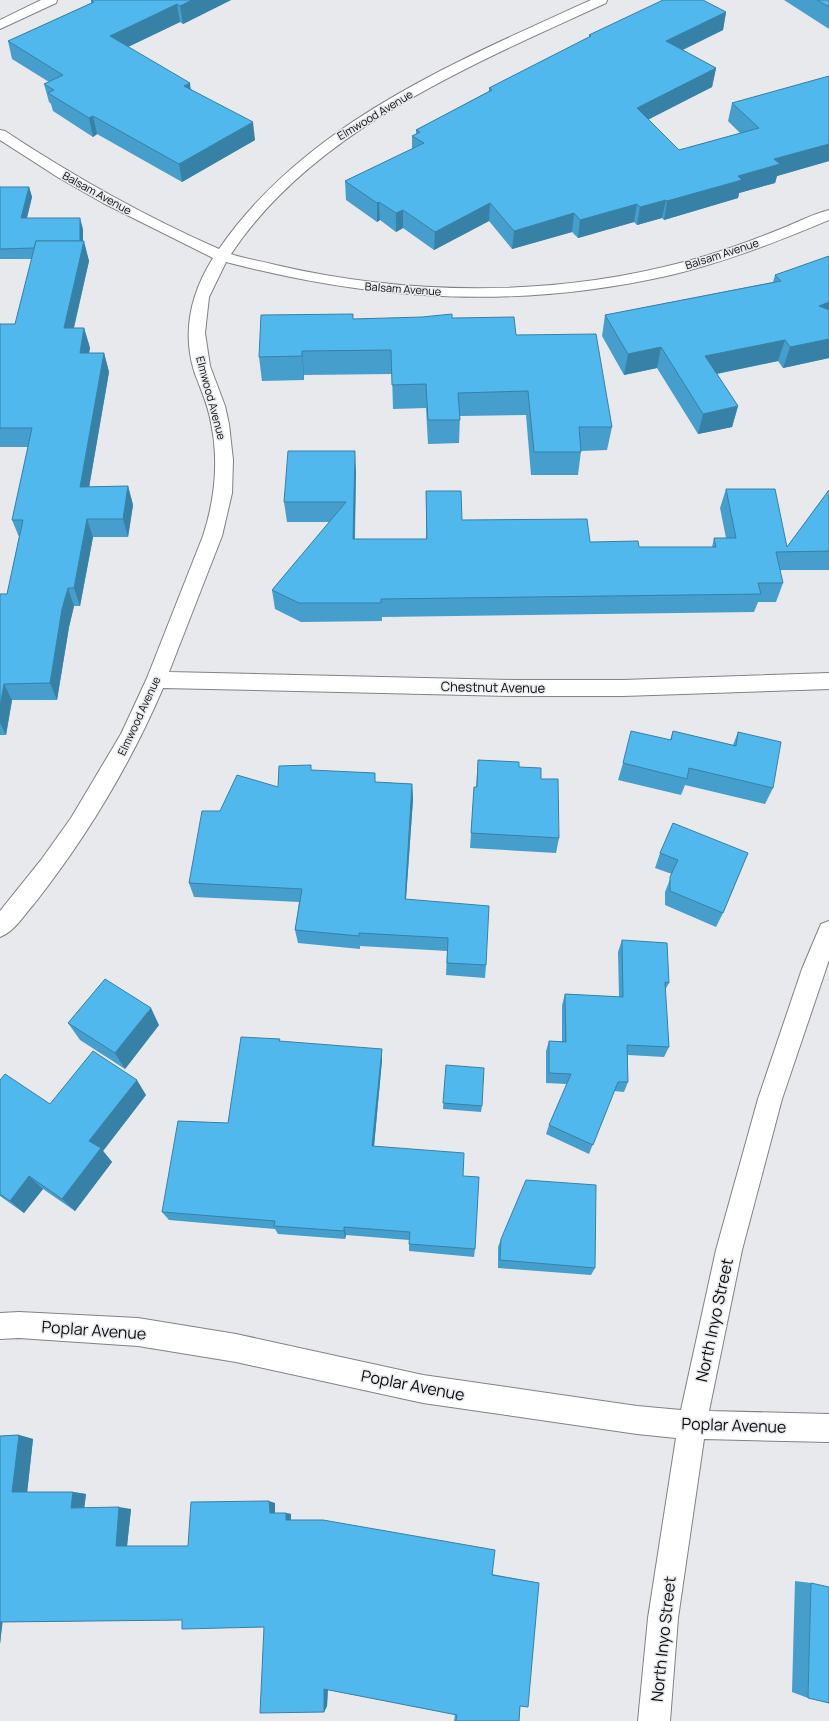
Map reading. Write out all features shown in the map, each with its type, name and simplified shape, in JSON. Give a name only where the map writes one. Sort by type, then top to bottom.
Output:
[{"type":"street","points":[[0,25],[51,0]]},
{"type":"street","name":"Elmwood Avenue","points":[[0,927],[13,913],[72,834],[119,758],[156,680],[216,524],[224,483],[224,444],[216,407],[200,360],[196,325],[203,292],[221,256],[253,214],[290,175],[332,141],[370,116],[410,93],[505,45],[601,0]]},
{"type":"street","name":"Balsam Avenue","points":[[0,134],[84,187],[150,222],[221,256],[297,275],[352,285],[402,290],[478,293],[546,290],[620,281],[674,269],[738,250],[829,215]]},
{"type":"street","name":"Chestnut Avenue","points":[[156,680],[514,688],[623,688],[829,681]]},
{"type":"street","name":"North Inyo Street","points":[[654,1721],[663,1618],[692,1425],[729,1250],[770,1100],[814,969],[829,931]]},
{"type":"street","name":"Poplar Avenue","points":[[0,1326],[20,1325],[138,1332],[236,1348],[424,1389],[637,1420],[692,1425],[829,1428]]},
{"type":"building","points":[[91,0],[192,0],[180,6],[177,4],[110,36],[190,83],[184,86],[253,122],[179,164],[93,116],[89,118],[48,93],[54,90],[44,84],[63,75],[8,41],[94,2]]},
{"type":"building","points":[[663,0],[703,0],[726,12],[666,41],[716,68],[637,108],[679,150],[759,128],[732,103],[829,76],[829,144],[774,159],[780,164],[738,176],[742,180],[667,201],[640,207],[637,204],[580,220],[574,213],[514,231],[490,203],[435,232],[403,210],[396,213],[379,202],[377,203],[345,181],[424,143],[412,136],[420,132],[416,130],[492,90],[489,88],[591,36],[589,35]]},
{"type":"building","points":[[817,0],[829,0],[829,7]]},
{"type":"building","points":[[0,187],[29,187],[21,218],[80,218],[80,241],[36,241],[34,248],[0,249]]},
{"type":"building","points":[[36,241],[84,241],[64,328],[84,328],[80,353],[104,353],[80,487],[128,486],[123,519],[87,519],[74,588],[68,588],[62,609],[50,683],[4,684],[0,707],[0,594],[7,594],[23,520],[12,520],[32,428],[0,428],[0,324],[15,324]]},
{"type":"building","points":[[829,256],[829,302],[819,306],[829,310],[829,339],[790,347],[785,340],[705,356],[738,406],[703,414],[661,347],[628,354],[605,315],[781,281],[775,275]]},
{"type":"building","points":[[353,314],[353,319],[422,317],[452,314],[452,318],[514,317],[516,335],[596,334],[612,427],[579,427],[581,452],[534,452],[528,391],[458,393],[460,420],[428,420],[426,384],[392,385],[391,350],[302,351],[302,356],[259,357],[261,315]]},
{"type":"building","points":[[288,451],[355,451],[353,539],[427,539],[426,491],[461,491],[462,520],[587,519],[590,542],[638,541],[639,547],[716,547],[714,538],[736,538],[726,489],[775,489],[787,547],[829,490],[829,551],[776,552],[783,583],[758,583],[761,594],[381,599],[381,603],[299,603],[272,590],[346,502],[284,502]]},
{"type":"building","points":[[631,731],[671,740],[673,731],[736,746],[738,732],[781,742],[773,788],[689,768],[687,779],[623,763]]},
{"type":"building","points":[[478,760],[519,762],[519,767],[541,768],[541,779],[558,779],[559,838],[471,833],[474,787],[477,787]]},
{"type":"building","points":[[311,765],[311,770],[375,773],[375,782],[412,784],[405,899],[489,906],[486,965],[447,963],[448,938],[359,933],[359,936],[295,930],[302,889],[189,883],[202,811],[220,811],[237,775],[278,787],[279,766]]},
{"type":"building","points":[[673,823],[748,853],[723,913],[670,891],[670,877],[678,860],[660,853]]},
{"type":"building","points":[[622,940],[667,943],[669,983],[665,982],[669,1047],[627,1045],[628,1082],[618,1082],[593,1145],[549,1125],[571,1074],[549,1073],[549,1041],[566,1042],[565,994],[623,997]]},
{"type":"building","points":[[105,979],[151,1008],[115,1053],[68,1023]]},
{"type":"building","points":[[241,1037],[280,1039],[279,1041],[382,1049],[372,1146],[464,1153],[463,1176],[479,1177],[475,1249],[409,1244],[410,1232],[344,1227],[344,1231],[274,1226],[275,1221],[162,1212],[178,1121],[228,1123]]},
{"type":"building","points":[[93,1051],[137,1080],[89,1141],[101,1148],[62,1199],[29,1176],[10,1201],[0,1194],[0,1080],[5,1074],[50,1104]]},
{"type":"building","points":[[446,1065],[484,1068],[482,1106],[443,1103]]},
{"type":"building","points":[[526,1180],[596,1185],[595,1268],[500,1260],[501,1239]]},
{"type":"building","points":[[19,1435],[12,1492],[73,1492],[71,1508],[119,1507],[116,1546],[188,1546],[191,1502],[269,1501],[270,1513],[286,1513],[286,1520],[323,1520],[495,1550],[492,1575],[539,1583],[528,1707],[520,1706],[519,1721],[456,1721],[457,1715],[324,1689],[324,1712],[260,1713],[264,1627],[182,1629],[182,1620],[0,1622],[0,1436]]},
{"type":"building","points":[[811,1583],[829,1587],[829,1703],[808,1698]]}]
